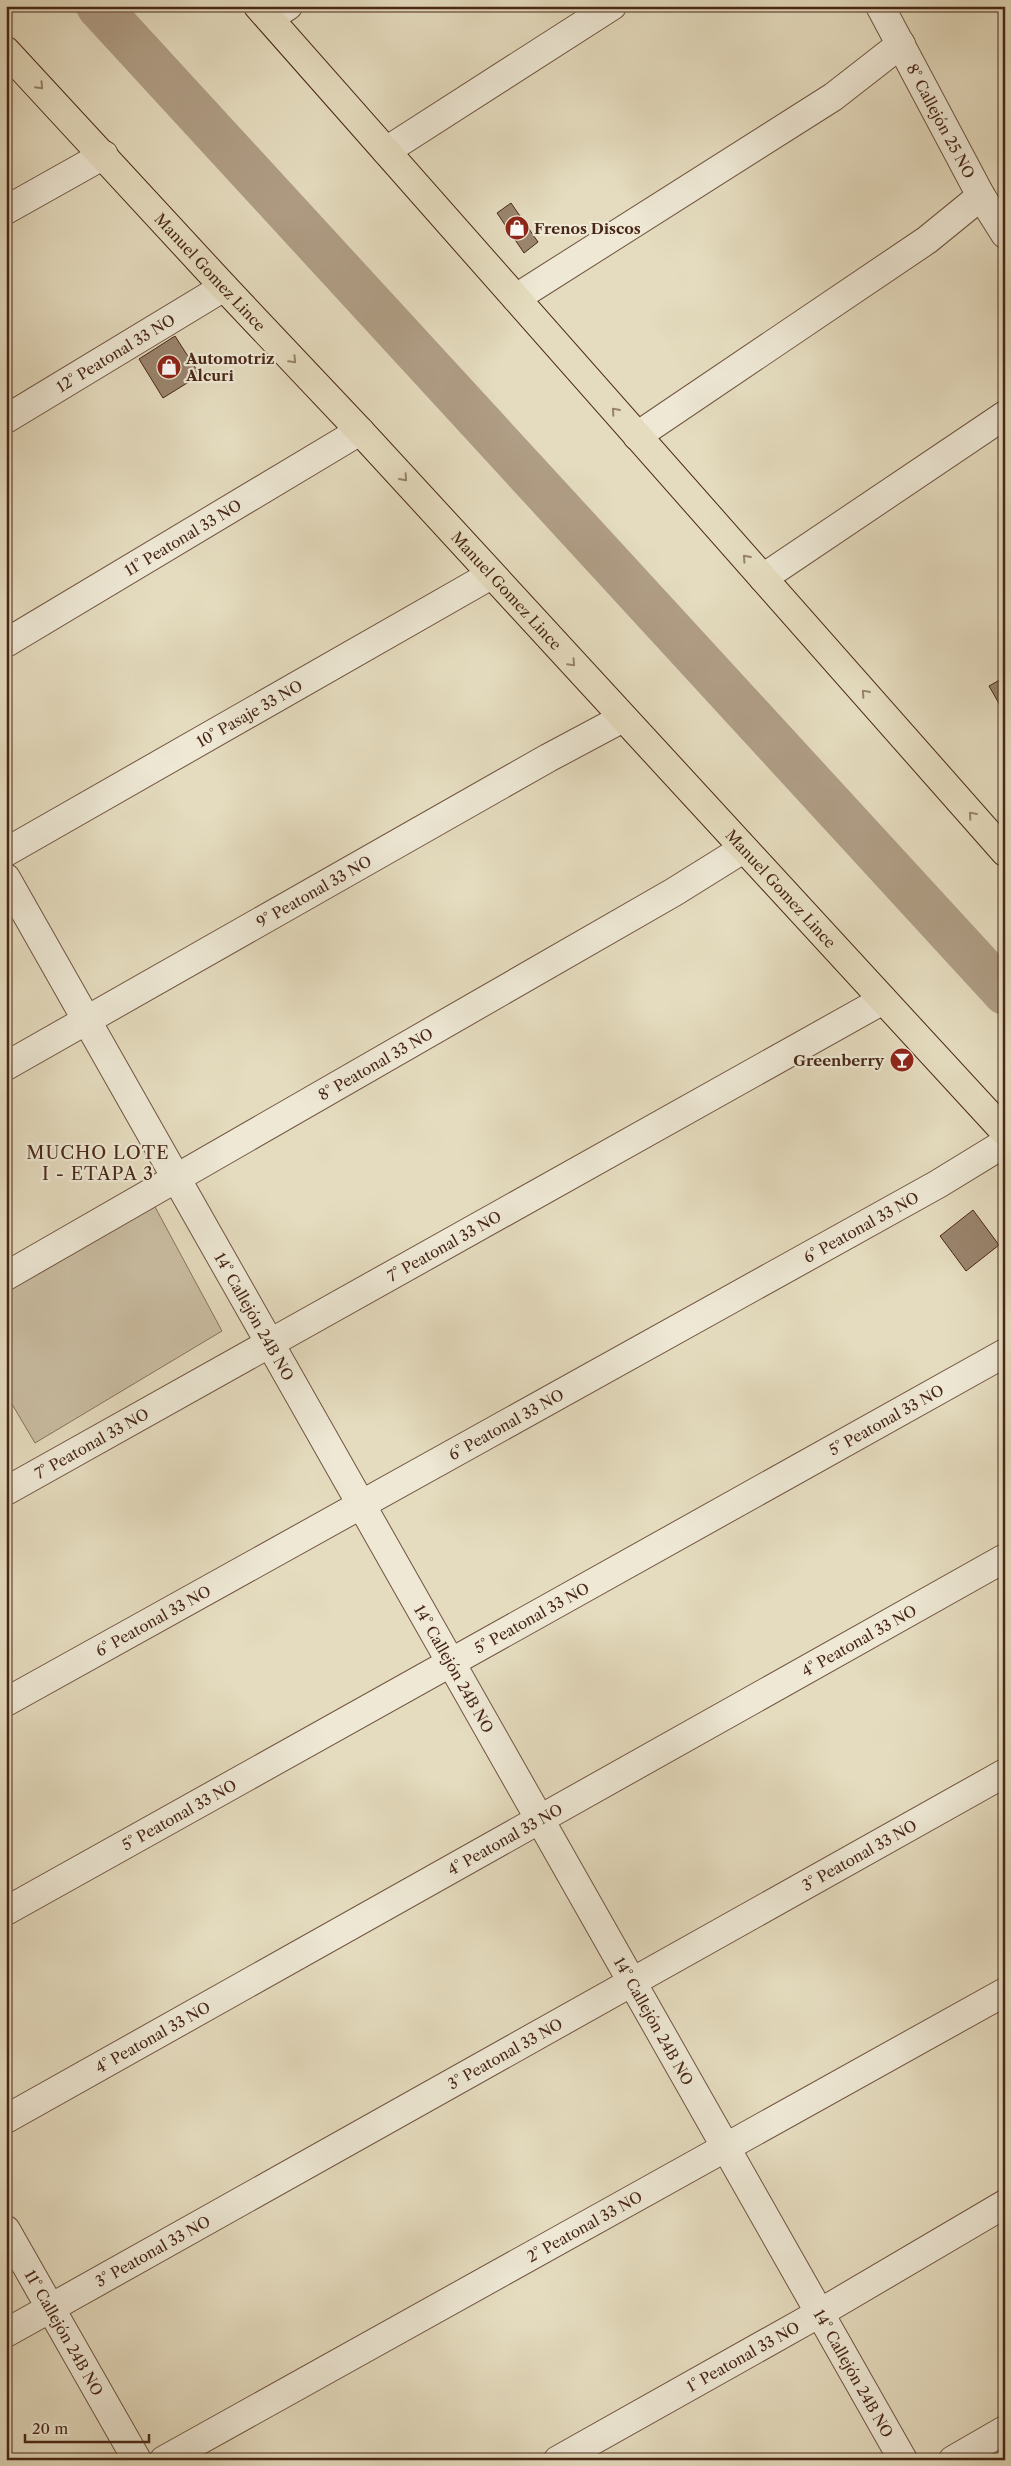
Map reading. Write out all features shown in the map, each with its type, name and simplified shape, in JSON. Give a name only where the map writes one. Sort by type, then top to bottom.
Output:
[{"type":"main road","points":[[272,10],[386,151],[1005,852]]},
{"type":"main road","name":"Manuel Gomez Lince","points":[[6,51],[360,431],[1005,1132]]},
{"type":"street","points":[[386,151],[612,6]]},
{"type":"street","name":"8° Callejón 25 NO","points":[[880,6],[981,196],[1005,234]]},
{"type":"street","points":[[516,298],[833,96],[901,44]]},
{"type":"street","points":[[6,210],[104,155]]},
{"type":"street","points":[[637,436],[927,240],[981,196]]},
{"type":"street","name":"12° Peatonal 33 NO","points":[[6,419],[224,287]]},
{"type":"street","points":[[763,578],[1005,415]]},
{"type":"street","name":"11° Peatonal 33 NO","points":[[6,643],[360,431]]},
{"type":"street","name":"10° Pasaje 33 NO","points":[[6,852],[492,575]]},
{"type":"street","name":"9° Peatonal 33 NO","points":[[6,1066],[548,758],[623,718]]},
{"type":"street","name":"8° Peatonal 33 NO","points":[[6,1276],[665,897],[743,849]]},
{"type":"street","name":"14° Callejón 24B NO","points":[[6,878],[726,2147],[818,2314],[903,2460]]},
{"type":"street","name":"7° Peatonal 33 NO","points":[[6,1491],[883,1000]]},
{"type":"street","name":"6° Peatonal 33 NO","points":[[6,1702],[938,1184],[1005,1143]]},
{"type":"street","name":"5° Peatonal 33 NO","points":[[6,1911],[1005,1353]]},
{"type":"street","name":"4° Peatonal 33 NO","points":[[6,2119],[1005,1558]]},
{"type":"street","name":"3° Peatonal 33 NO","points":[[6,2334],[1005,1773]]},
{"type":"street","name":"2° Peatonal 33 NO","points":[[164,2460],[1005,1992]]},
{"type":"street","name":"1° Peatonal 33 NO","points":[[558,2460],[818,2314],[1005,2204]]},
{"type":"street","name":"11° Callejón 24B NO","points":[[6,2230],[137,2460]]},
{"type":"street","points":[[954,2460],[1005,2430]]},
{"type":"shaded area","points":[[154,1205],[222,1331],[35,1443],[6,1394],[6,1291]]},
{"type":"building","name":"Frenos Discos","points":[[511,203],[538,242],[524,253],[497,213]]},
{"type":"building","name":"Automotriz Alcuri","points":[[175,336],[200,375],[163,398],[139,359]]},
{"type":"building","points":[[1005,677],[1005,714],[989,686]]},
{"type":"building","points":[[973,1210],[999,1245],[966,1271],[940,1236]]},
{"type":"waterway","points":[[98,6],[1005,993]]},
{"type":"place","name":"Frenos Discos","points":[[517,228]]},
{"type":"place","name":"Automotriz Alcuri","points":[[169,367]]},
{"type":"place","name":"Greenberry","points":[[902,1060]]},
{"type":"district","name":"MUCHO LOTE I - ETAPA 3","points":[[98,1163]]}]
